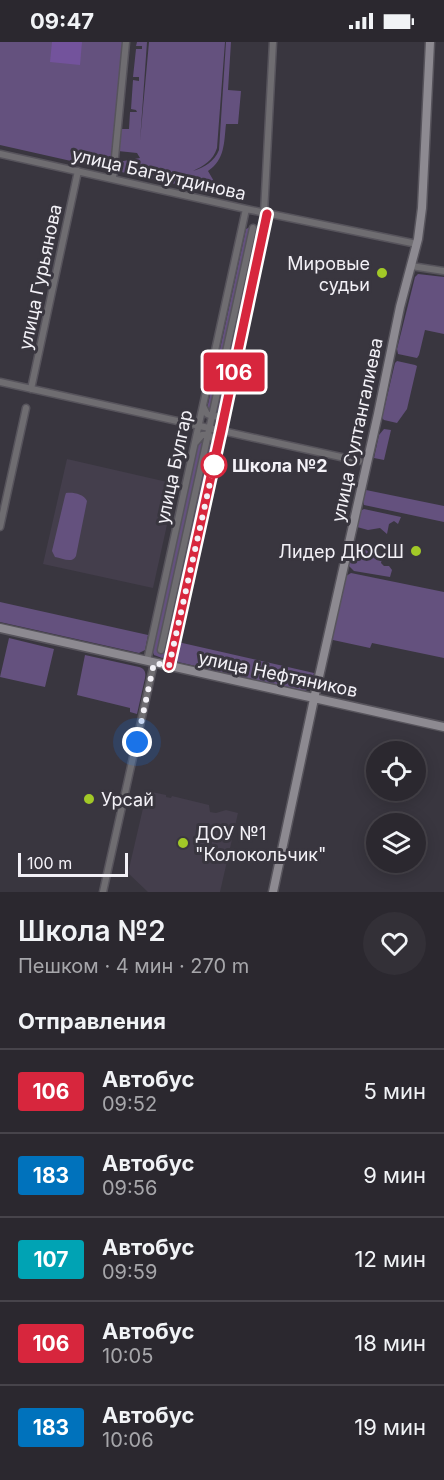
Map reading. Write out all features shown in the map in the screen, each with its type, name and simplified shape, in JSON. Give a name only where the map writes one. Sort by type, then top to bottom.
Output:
[{"type":"street","points":[[113,178],[126,42]]},
{"type":"street","name":"улица Булгар","points":[[169,666],[226,410],[266,213],[273,42]]},
{"type":"street","name":"улица Султангалиева","points":[[273,892],[400,307],[417,244],[423,208],[430,42]]},
{"type":"street","name":"улица Багаутдинова","points":[[0,154],[246,209],[417,244]]},
{"type":"street","name":"улица Гурьянова","points":[[31,389],[78,171]]},
{"type":"street","name":"улица Булгар","points":[[103,892],[194,445],[246,209]]},
{"type":"street","points":[[161,650],[253,228]]},
{"type":"street","points":[[411,266],[444,271]]},
{"type":"street","points":[[0,382],[198,426],[209,432],[215,441],[217,451]]},
{"type":"street","points":[[203,405],[205,412],[212,416],[220,416],[226,410]]},
{"type":"street","points":[[0,527],[27,408]]},
{"type":"street","points":[[194,445],[200,437],[209,432],[221,431],[359,461]]},
{"type":"street","name":"улица Нефтяников","points":[[0,628],[444,727]]},
{"type":"shaded area","points":[[0,42],[124,42],[111,170],[0,145]]},
{"type":"shaded area","points":[[52,42],[82,42],[80,65],[50,62]]},
{"type":"shaded area","points":[[137,42],[147,42],[140,141],[149,42],[225,42],[217,148],[210,160],[193,171],[209,164],[219,150],[226,42],[231,42],[228,90],[241,91],[238,124],[226,124],[221,156],[214,167],[208,171],[215,183],[216,193],[117,171],[118,162],[140,158],[137,153],[118,151],[121,129],[129,129],[130,112],[137,112],[131,109],[133,80],[139,81],[139,77],[133,77],[136,49],[142,49],[142,46],[136,46]]},
{"type":"shaded area","points":[[250,227],[260,232],[220,412],[210,413],[207,409],[246,229]]},
{"type":"shaded area","points":[[418,274],[444,277],[444,334],[425,330],[417,358],[398,354],[397,349],[415,277]]},
{"type":"shaded area","points":[[397,361],[417,366],[407,409],[397,423],[382,418]]},
{"type":"shaded area","points":[[384,429],[391,430],[384,460],[374,458],[379,435]]},
{"type":"shaded area","points":[[203,442],[211,444],[212,447],[168,654],[162,658],[154,655],[152,650],[198,444]]},
{"type":"shaded area","points":[[67,459],[176,484],[153,588],[43,564]]},
{"type":"shaded area","points":[[366,490],[444,506],[444,522],[364,505]]},
{"type":"shaded area","points":[[66,493],[78,494],[87,501],[76,556],[72,560],[55,557],[52,551]]},
{"type":"shaded area","points":[[364,509],[401,517],[398,524],[394,521],[389,524],[387,534],[380,528],[368,530],[357,527],[360,511]]},
{"type":"shaded area","points":[[352,545],[372,553],[383,553],[381,563],[392,570],[390,577],[354,571],[348,565]]},
{"type":"shaded area","points":[[351,573],[444,592],[444,658],[372,643],[370,648],[333,640],[346,576]]},
{"type":"shaded area","points":[[0,602],[148,635],[145,650],[139,653],[0,622]]},
{"type":"shaded area","points":[[9,638],[54,649],[45,687],[0,677]]},
{"type":"shaded area","points":[[178,642],[314,673],[309,689],[305,691],[178,662],[175,655]]},
{"type":"shaded area","points":[[85,655],[144,670],[145,678],[137,714],[130,712],[130,708],[77,695]]},
{"type":"shaded area","name":"ДОУ №1 \"Колокольчик\"","points":[[147,791],[209,805],[210,812],[226,810],[238,813],[220,892],[148,892],[128,873]]},
{"type":"bus line","name":"106","points":[[169,666],[267,214]]},
{"type":"place","name":"Мировые судьи","points":[[382,273]]},
{"type":"place","name":"Школа №2","points":[[214,465]]},
{"type":"place","name":"Лидер ДЮСШ","points":[[416,551]]},
{"type":"place","name":"Урсай","points":[[89,799]]},
{"type":"place","name":"ДОУ №1 \"Колокольчик\"","points":[[183,843]]},
{"type":"route","points":[[137,742],[154,663],[169,666],[214,465]]}]
